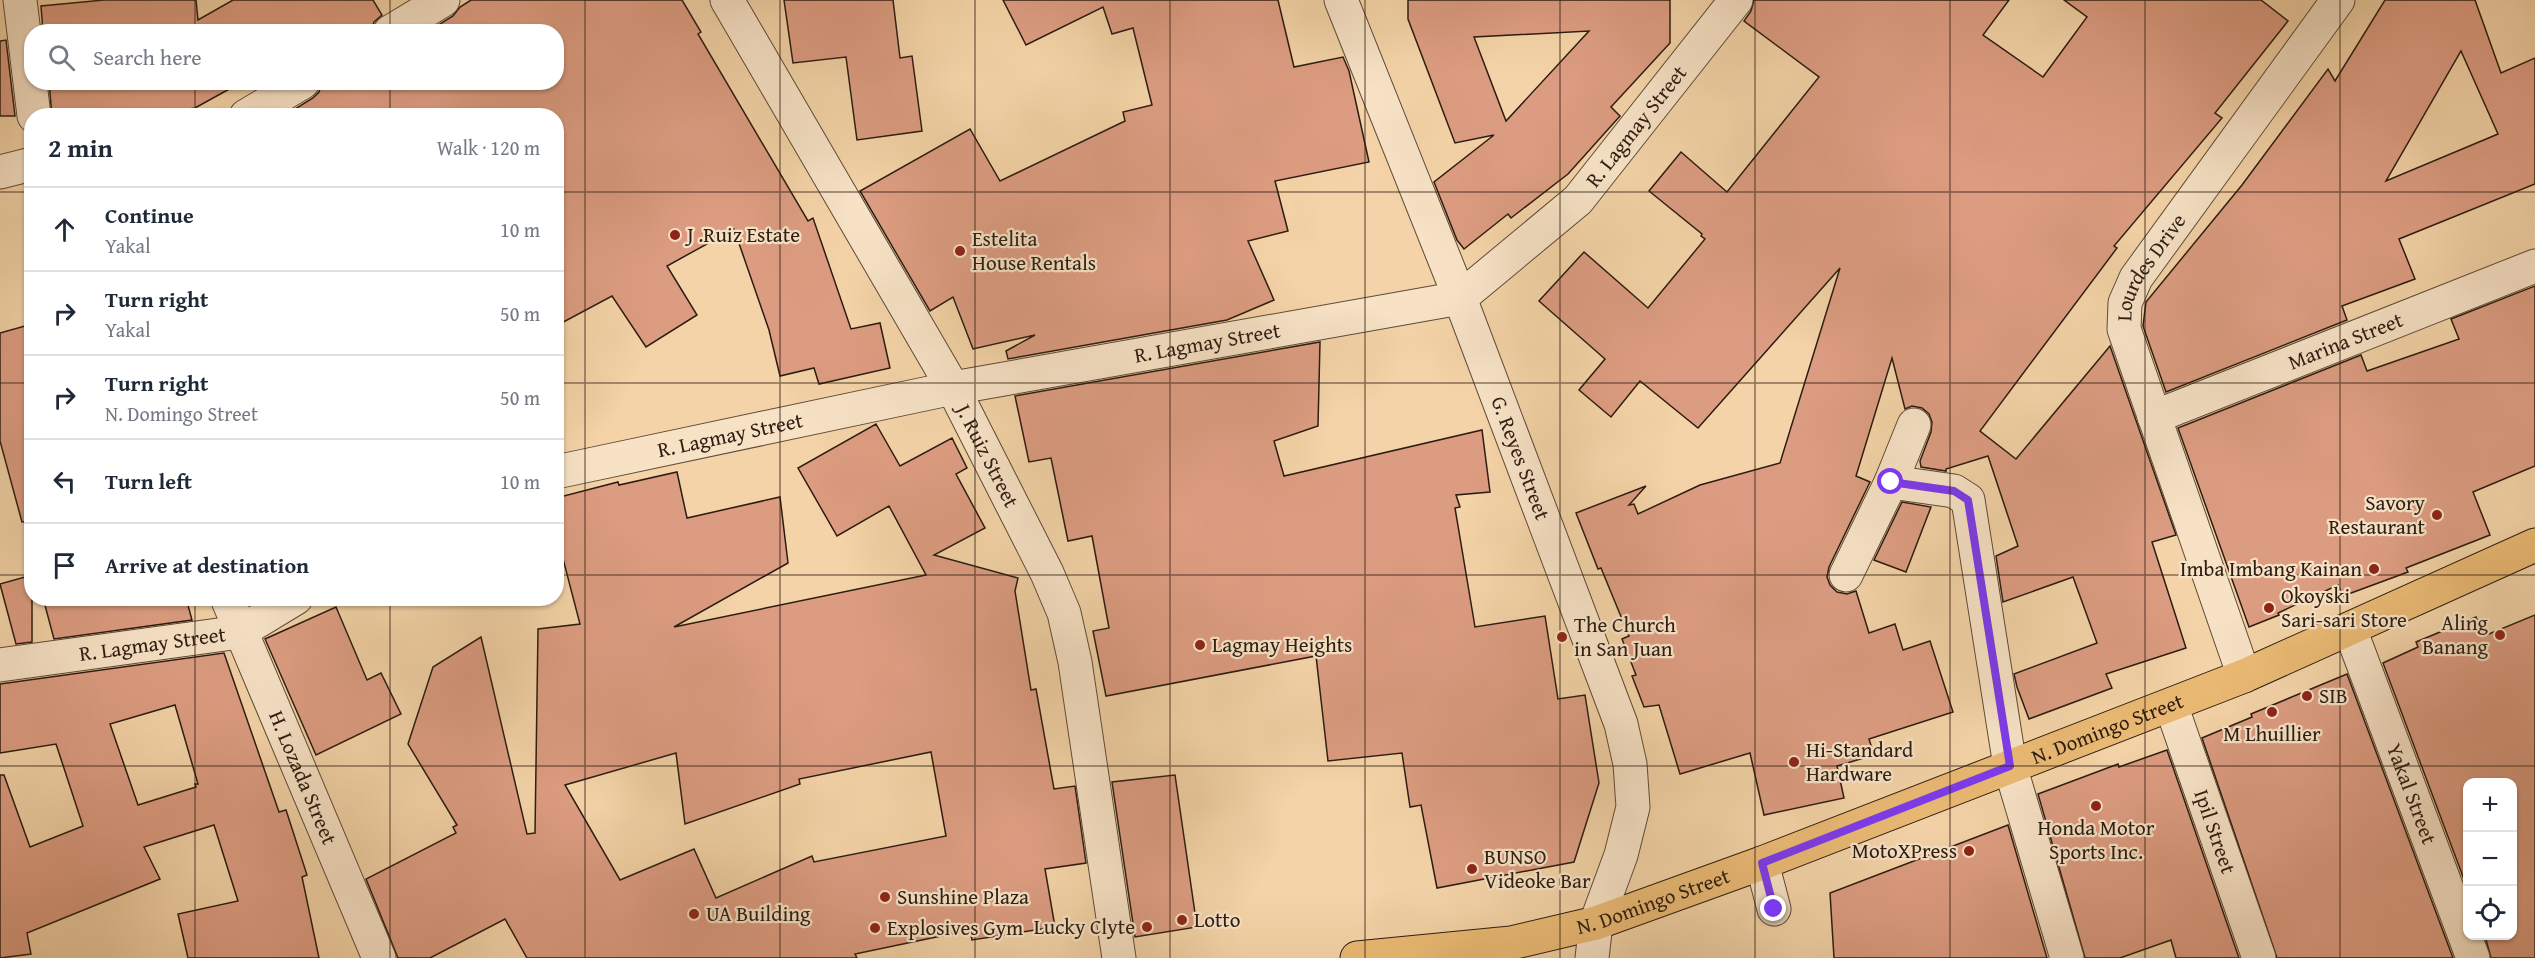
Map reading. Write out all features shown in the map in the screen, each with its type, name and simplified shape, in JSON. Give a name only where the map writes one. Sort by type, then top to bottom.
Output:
[{"type":"main road","name":"N. Domingo Street","points":[[1358,958],[1511,943],[1596,923],[1762,863],[2244,676],[2535,545]]},
{"type":"street","points":[[20,0],[24,33]]},
{"type":"street","points":[[403,24],[443,0]]},
{"type":"street","name":"J. Ruiz Street","points":[[727,0],[953,388],[1047,573],[1064,613],[1075,662],[1119,958]]},
{"type":"street","name":"G. Reyes Street","points":[[1341,0],[1460,298],[1621,724],[1630,764],[1633,807],[1621,855],[1596,923],[1592,958]]},
{"type":"street","name":"R. Lagmay Street","points":[[564,470],[953,388],[1460,298],[1578,200],[1736,0]]},
{"type":"street","name":"Lourdes Drive","points":[[2244,676],[2124,329],[2125,303],[2136,278],[2338,0]]},
{"type":"street","points":[[31,90],[33,108]]},
{"type":"street","points":[[259,108],[290,90]]},
{"type":"street","points":[[0,172],[24,166]]},
{"type":"street","name":"Marina Street","points":[[2154,417],[2535,266]]},
{"type":"street","points":[[1846,575],[1891,482],[1914,425]]},
{"type":"street","points":[[1891,482],[1954,491],[1968,500],[2010,766],[2067,958]]},
{"type":"street","name":"H. Lozada Street","points":[[231,606],[240,632],[379,958]]},
{"type":"street","name":"R. Lagmay Street","points":[[0,664],[240,632],[283,606]]},
{"type":"street","name":"Yakal Street","points":[[2350,629],[2473,958]]},
{"type":"street","name":"Ipil Street","points":[[2171,705],[2259,958]]},
{"type":"street","points":[[1762,863],[1774,909]]},
{"type":"building","points":[[104,0],[196,0],[198,20],[233,0],[373,0],[382,15],[373,24],[42,24],[41,6]]},
{"type":"building","points":[[471,0],[682,0],[701,32],[698,34],[808,221],[813,218],[851,329],[880,323],[890,368],[819,384],[814,368],[780,376],[769,330],[734,229],[667,266],[697,315],[646,347],[612,296],[564,322],[564,108],[297,108],[313,98],[320,90],[564,90],[564,24],[440,24],[453,16],[460,7]]},
{"type":"building","points":[[784,0],[893,0],[900,58],[912,56],[922,131],[857,140],[846,57],[793,63]]},
{"type":"building","points":[[1003,0],[1278,0],[1294,67],[1343,57],[1349,71],[1369,162],[1275,181],[1288,231],[1248,241],[1274,300],[1227,320],[1008,359],[1006,351],[1035,335],[973,349],[953,297],[930,311],[860,191],[970,129],[1000,181],[1125,121],[1123,112],[1152,105],[1133,28],[1112,34],[1103,7],[1026,45]]},
{"type":"building","points":[[1408,0],[1670,0],[1670,43],[1611,107],[1620,116],[1568,174],[1511,218],[1508,214],[1464,249],[1457,240],[1434,182],[1494,135],[1455,143],[1408,19]],"holes":[[[1589,31],[1506,121],[1474,37]]]},
{"type":"building","points":[[1754,0],[2009,0],[1983,35],[2043,77],[2087,17],[2064,0],[2261,0],[2288,21],[2215,113],[2222,118],[2114,246],[2117,248],[1980,431],[2016,459],[2110,346],[2176,535],[2152,542],[2186,648],[2106,674],[2112,688],[2029,719],[2014,674],[2097,643],[2073,577],[2003,602],[1996,556],[2018,546],[1988,456],[1946,469],[1946,471],[1921,467],[1920,461],[1931,432],[1932,422],[1929,414],[1922,408],[1912,406],[1905,409],[1892,358],[1856,476],[1870,482],[1829,567],[1827,577],[1830,585],[1837,592],[1847,594],[1856,591],[1869,633],[1895,624],[1903,650],[1930,641],[1953,712],[1869,739],[1874,755],[1837,766],[1844,798],[1764,815],[1750,753],[1680,774],[1659,705],[1644,707],[1632,676],[1636,675],[1622,639],[1629,636],[1601,568],[1598,569],[1576,513],[1646,486],[1629,505],[1634,504],[1638,514],[1700,485],[1780,463],[1840,268],[1698,428],[1640,381],[1611,417],[1579,390],[1605,359],[1539,301],[1584,252],[1648,308],[1705,239],[1701,236],[1702,234],[1649,191],[1681,152],[1727,192],[1819,77],[1744,21],[1751,11]]},
{"type":"building","points":[[2385,0],[2475,0],[2501,73],[2535,58],[2535,184],[2399,239],[2415,279],[2342,306],[2347,320],[2166,392],[2143,326],[2146,302],[2242,185],[2328,69],[2335,81]],"holes":[[[2461,51],[2498,134],[2386,181]]]},
{"type":"building","points":[[6,40],[15,116],[0,116],[0,41]]},
{"type":"building","points":[[50,90],[228,90],[195,108],[51,108]]},
{"type":"building","points":[[2535,286],[2535,466],[2473,492],[2490,535],[2406,568],[2408,572],[2343,596],[2338,585],[2278,613],[2279,615],[2249,627],[2178,428],[2361,355],[2367,371],[2459,339],[2451,319]]},
{"type":"building","points":[[24,326],[24,522],[22,522],[0,441],[0,333]]},
{"type":"building","points":[[1320,342],[1318,426],[1274,441],[1284,476],[1482,430],[1490,492],[1456,495],[1460,507],[1455,508],[1475,627],[1545,616],[1558,699],[1585,695],[1599,783],[1574,862],[1437,888],[1421,805],[1410,807],[1402,753],[1328,761],[1316,656],[1106,696],[1093,631],[1109,628],[1092,536],[1068,541],[1051,458],[1029,462],[1015,396]]},
{"type":"building","points":[[876,424],[900,466],[952,438],[967,468],[956,474],[985,528],[934,555],[1018,578],[1015,591],[1031,690],[1036,689],[1054,789],[1075,786],[1086,863],[1045,869],[1055,927],[972,940],[970,930],[855,954],[857,958],[527,958],[505,919],[430,958],[398,958],[366,879],[456,833],[453,827],[457,825],[408,744],[433,667],[481,637],[527,834],[535,833],[538,629],[580,624],[564,563],[564,496],[618,482],[619,485],[677,472],[687,518],[780,497],[788,563],[674,627],[926,575],[889,506],[837,536],[798,468]],"holes":[[[931,752],[946,836],[814,862],[812,856],[716,898],[694,849],[620,880],[565,785],[676,753],[685,824],[800,784],[799,779]]]},
{"type":"building","points":[[1902,502],[1931,507],[1906,572],[1874,560]]},
{"type":"building","points":[[24,577],[24,606],[32,606],[32,642],[16,644],[0,584]]},
{"type":"building","points":[[45,606],[188,606],[192,620],[54,639]]},
{"type":"building","points":[[336,607],[367,680],[381,673],[401,714],[316,755],[265,639]]},
{"type":"building","points":[[2535,615],[2535,958],[2491,958],[2486,940],[2517,940],[2517,778],[2463,778],[2463,877],[2383,663],[2418,647],[2416,642],[2476,617],[2484,636]]},
{"type":"building","points":[[224,653],[279,812],[286,810],[307,875],[302,877],[319,958],[188,958],[178,914],[238,901],[214,825],[144,847],[160,879],[27,933],[31,954],[0,958],[0,775],[4,775],[30,847],[83,826],[56,744],[0,753],[0,684]],"holes":[[[175,705],[198,784],[195,784],[196,787],[138,805],[110,724]]]},
{"type":"building","points":[[2347,674],[2453,958],[2277,958],[2202,738],[2252,717],[2251,714]]},
{"type":"building","points":[[2167,750],[2239,958],[2176,958],[2171,940],[2120,958],[2085,958],[2038,794],[2118,764],[2119,767]]},
{"type":"building","points":[[1175,775],[1197,927],[1135,937],[1112,782]]},
{"type":"building","points":[[2008,825],[2047,958],[1834,958],[1830,893]]},
{"type":"place","name":"J .Ruiz Estate","points":[[675,235]]},
{"type":"place","name":"Estelita House Rentals","points":[[960,251]]},
{"type":"place","name":"Savory Restaurant","points":[[2437,515]]},
{"type":"place","name":"Imba Imbang Kainan","points":[[2374,569]]},
{"type":"place","name":"Okoyski Sari-sari Store","points":[[2269,608]]},
{"type":"place","name":"Aling Banang","points":[[2500,635]]},
{"type":"place","name":"The Church in San Juan","points":[[1562,637]]},
{"type":"place","name":"Lagmay Heights","points":[[1200,645]]},
{"type":"place","name":"SIB","points":[[2307,696]]},
{"type":"place","name":"M Lhuillier","points":[[2272,712]]},
{"type":"place","name":"Hi-Standard Hardware","points":[[1794,762]]},
{"type":"place","name":"Honda Motor Sports Inc.","points":[[2096,806]]},
{"type":"place","name":"MotoXPress","points":[[1969,851]]},
{"type":"place","name":"BUNSO Videoke Bar","points":[[1472,869]]},
{"type":"place","name":"Sunshine Plaza","points":[[885,897]]},
{"type":"place","name":"UA Building","points":[[694,914]]},
{"type":"place","name":"Lotto","points":[[1182,920]]},
{"type":"place","name":"Lucky Clyte","points":[[1147,927]]},
{"type":"place","name":"Explosives Gym","points":[[875,928]]},
{"type":"route","points":[[1774,909],[1762,863],[2010,766],[1968,500],[1954,491],[1891,482]]}]
